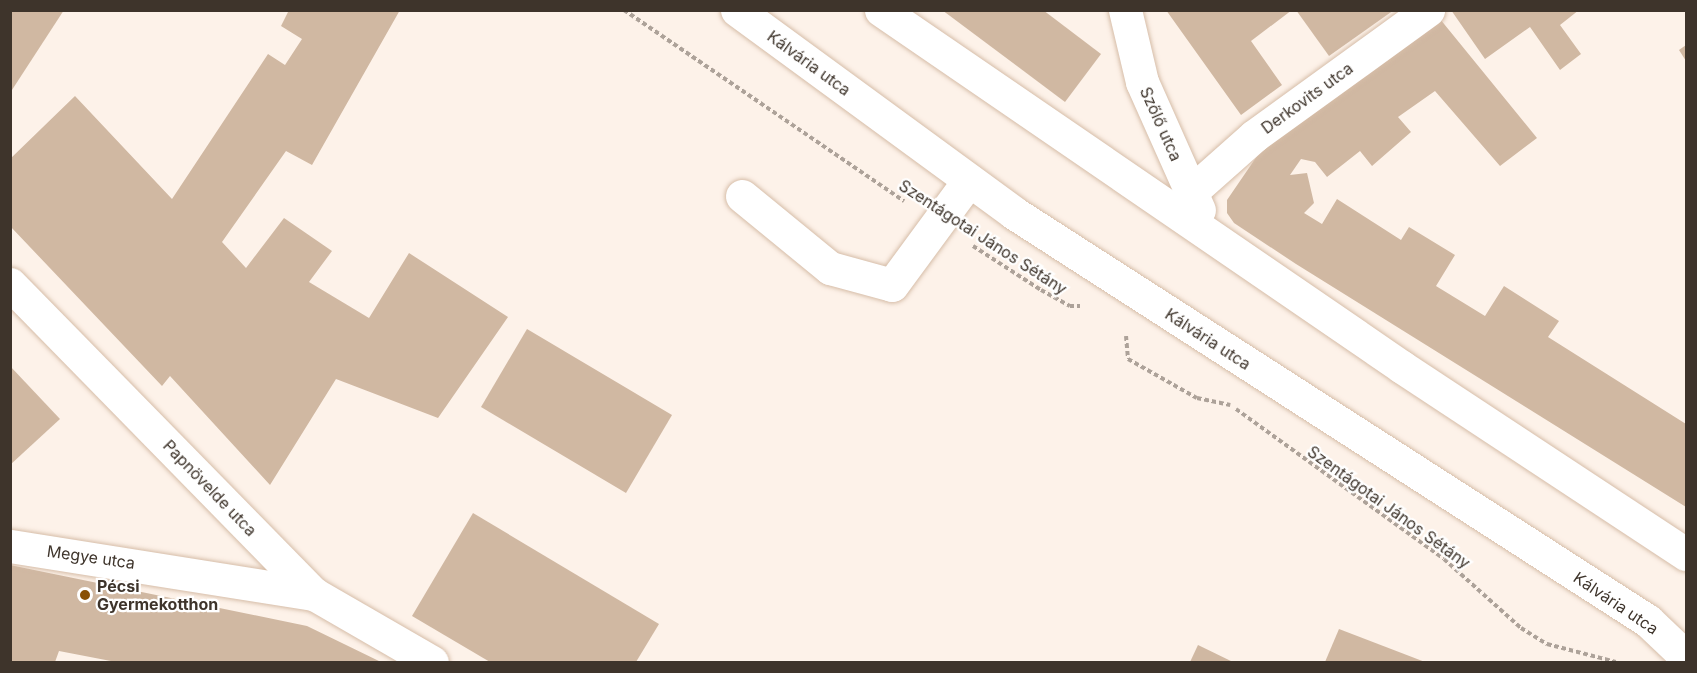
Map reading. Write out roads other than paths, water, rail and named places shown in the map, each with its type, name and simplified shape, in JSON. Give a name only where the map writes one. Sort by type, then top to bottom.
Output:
[{"type":"street","name":"Kálvária utca","points":[[737,10],[969,180],[1064,245],[1648,621],[1686,657]]},
{"type":"street","points":[[881,10],[1402,367],[1686,554]]},
{"type":"street","name":"Szőlő utca","points":[[1125,10],[1142,82],[1209,234]]},
{"type":"street","name":"Derkovits utca","points":[[1191,192],[1254,136],[1428,10]]},
{"type":"street","points":[[742,196],[830,268],[892,285],[969,180]]},
{"type":"street","name":"Papnövelde utca","points":[[10,284],[314,594],[414,658]]},
{"type":"street","name":"Megye utca","points":[[10,546],[314,594]]},
{"type":"place","name":"Pécsi Gyermekotthon","points":[[85,595]]}]
